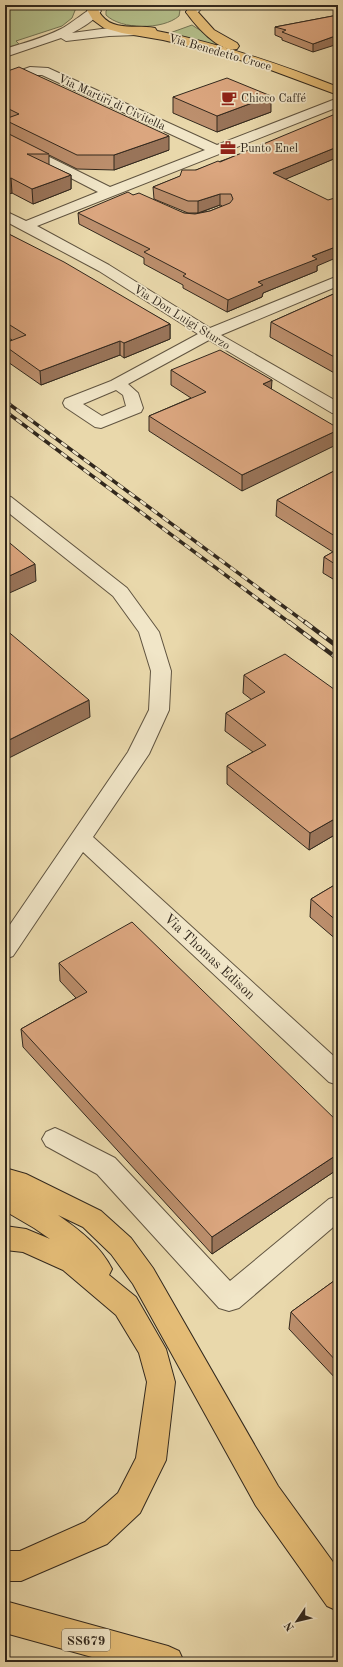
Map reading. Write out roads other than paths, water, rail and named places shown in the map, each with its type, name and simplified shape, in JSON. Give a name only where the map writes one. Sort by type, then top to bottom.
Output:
[{"type":"main road","name":"Via Benedetto Croce","points":[[95,7],[95,16],[104,24],[206,46],[302,77]]},
{"type":"main road","name":"Via Benedetto Croce","points":[[137,31],[161,30],[179,25],[191,16],[193,7]]},
{"type":"main road","name":"Via Benedetto Croce","points":[[193,7],[206,30],[220,40],[302,77],[338,91]]},
{"type":"main road","points":[[5,1566],[21,1566],[96,1533],[129,1503],[151,1460],[158,1412],[160,1382],[152,1349],[126,1306],[95,1265],[62,1231],[26,1208],[8,1182]]},
{"type":"main road","points":[[8,1182],[92,1220],[122,1246],[143,1276],[267,1496],[338,1595]]},
{"type":"main road","points":[[5,1238],[26,1242],[73,1262],[126,1306]]},
{"type":"main road","name":"SS679","points":[[5,1617],[168,1662]]},
{"type":"street","points":[[5,53],[70,30],[86,20],[95,7]]},
{"type":"street","points":[[39,42],[79,35],[137,31]]},
{"type":"street","name":"Via Martiri di Civitella","points":[[5,80],[30,71],[44,71],[216,150]]},
{"type":"street","points":[[25,226],[338,102]]},
{"type":"street","points":[[8,134],[113,190],[134,196]]},
{"type":"street","points":[[130,170],[140,170],[170,158],[175,158],[184,162]]},
{"type":"street","name":"Via Don Luigi Sturzo","points":[[5,215],[104,268],[209,334],[338,409]]},
{"type":"street","points":[[117,384],[209,334],[338,281]]},
{"type":"street","points":[[5,501],[100,565],[149,632],[161,671],[159,710],[138,754],[5,950]]},
{"type":"street","name":"Via Thomas Edison","points":[[81,838],[338,1074]]},
{"type":"street","points":[[55,1139],[106,1166],[229,1299],[338,1207]]},
{"type":"railway","points":[[5,401],[306,623]]},
{"type":"railway","points":[[5,411],[290,623]]},
{"type":"railway","points":[[289,622],[338,659]]},
{"type":"railway","points":[[305,622],[338,647]]},
{"type":"place","name":"Chicco Caffé","points":[[229,98]]},
{"type":"place","name":"Punto Enel","points":[[228,148]]}]
